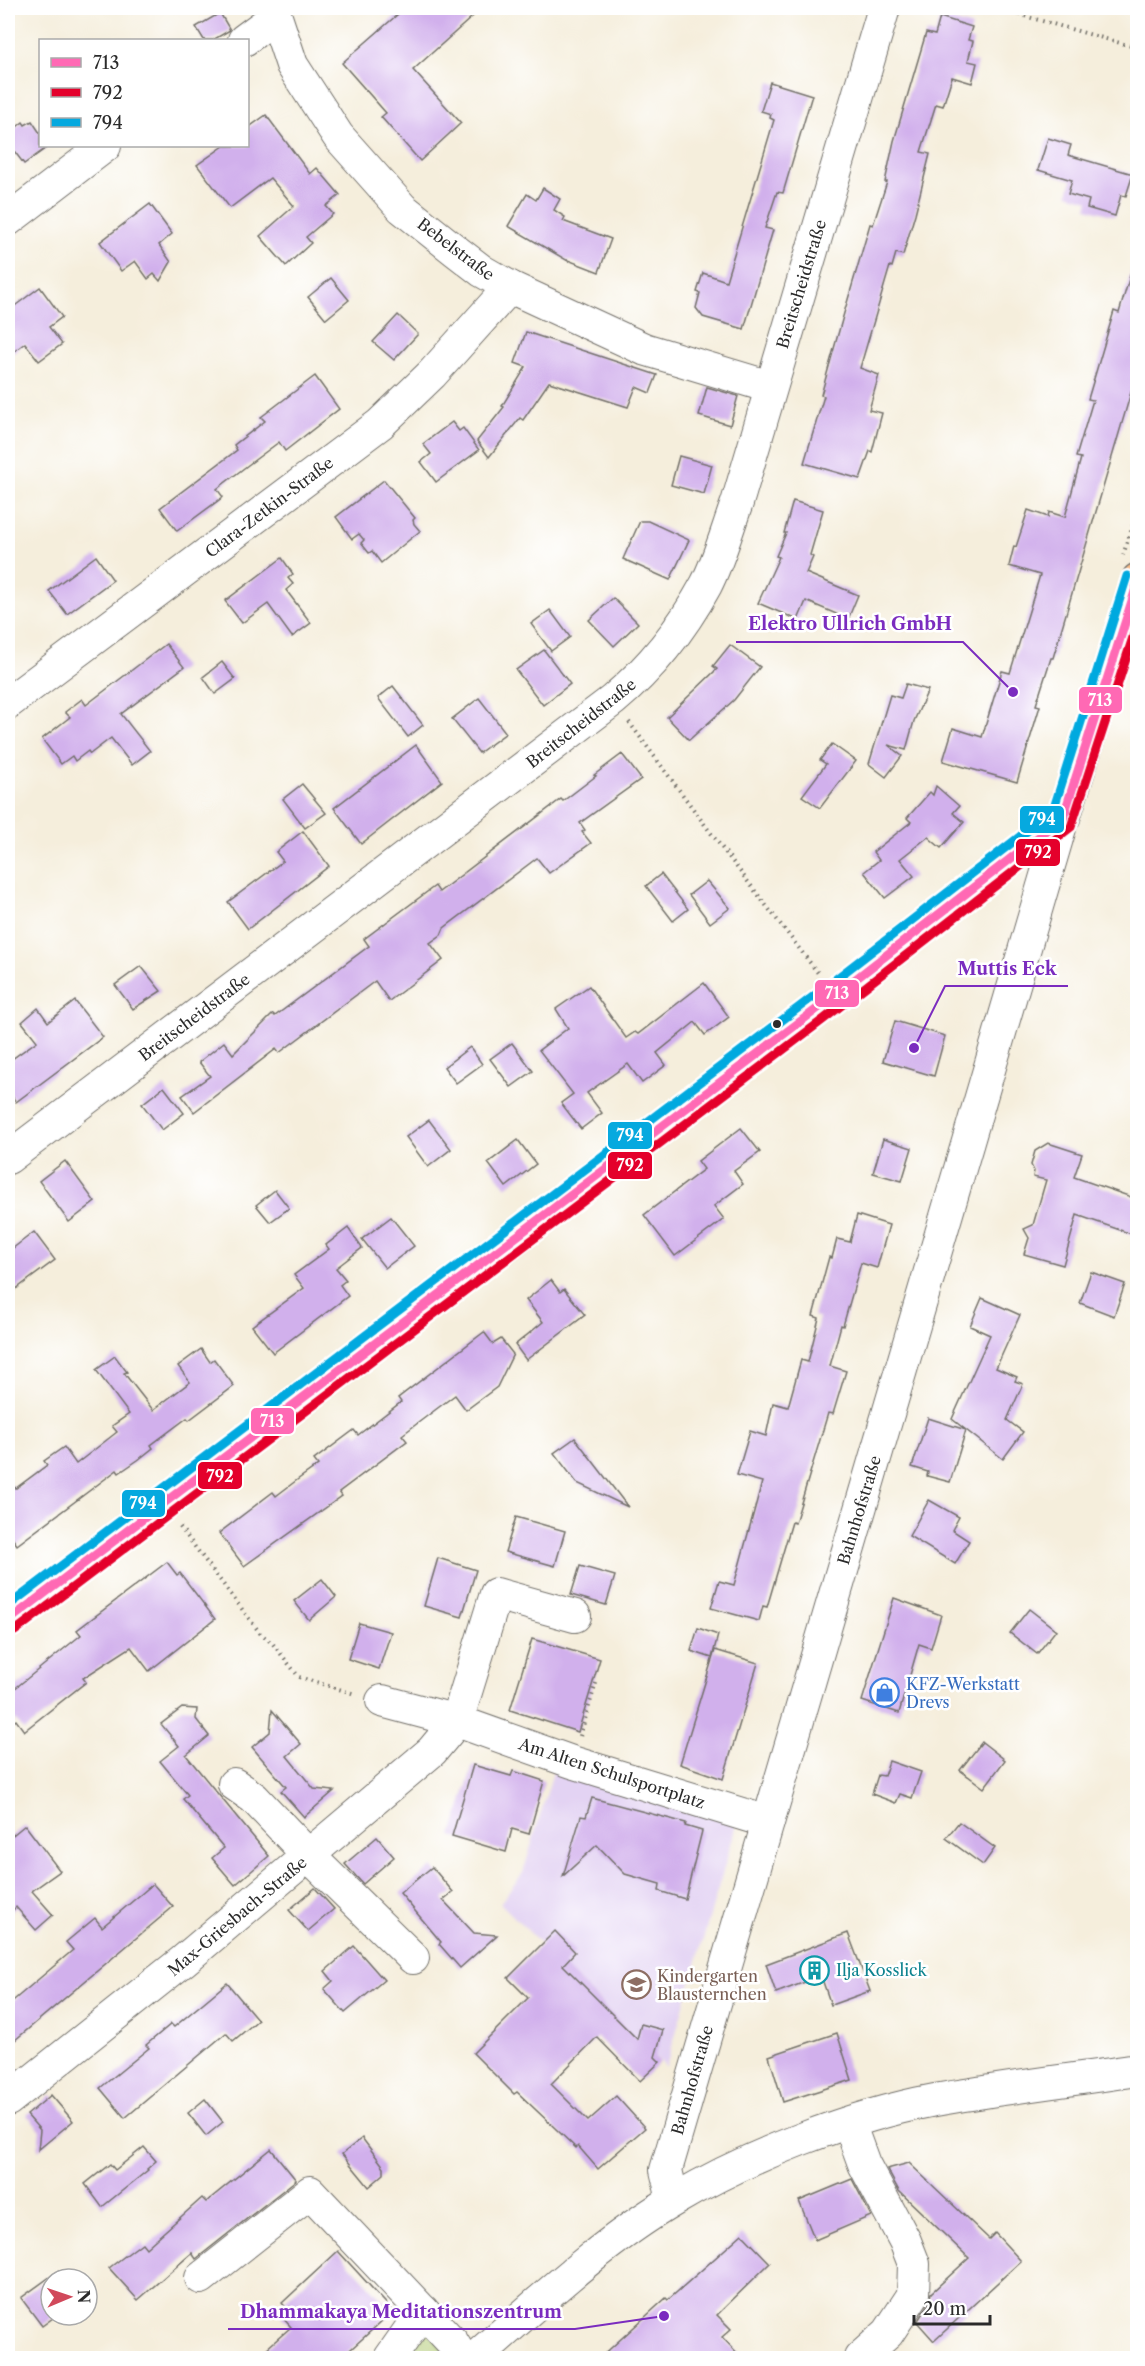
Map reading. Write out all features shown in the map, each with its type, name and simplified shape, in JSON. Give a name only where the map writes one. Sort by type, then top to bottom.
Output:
[{"type":"main road","name":"Bahnhofstraße","points":[[1063,818],[1137,580]]},
{"type":"main road","points":[[8,1621],[835,994],[1063,818]]},
{"type":"street","name":"Breitscheidstraße","points":[[8,1158],[613,700],[637,680],[682,624],[707,584],[736,503],[882,8]]},
{"type":"street","name":"Bebelstraße","points":[[274,12],[292,65],[338,136],[402,208],[482,271],[510,287],[644,349],[770,387]]},
{"type":"street","points":[[245,39],[274,12]]},
{"type":"street","points":[[8,220],[104,147]]},
{"type":"street","name":"Clara-Zetkin-Straße","points":[[8,703],[380,424],[432,374],[510,287]]},
{"type":"street","name":"Bahnhofstraße","points":[[673,2200],[666,2170],[1063,818]]},
{"type":"street","points":[[457,1721],[496,1594],[575,1616]]},
{"type":"street","name":"Am Alten Schulsportplatz","points":[[382,1701],[457,1721],[573,1762],[768,1822]]},
{"type":"street","name":"Max-Griesbach-Straße","points":[[8,2100],[183,1961],[309,1856],[432,1751],[457,1721]]},
{"type":"street","points":[[234,1784],[255,1798],[309,1856],[413,1958]]},
{"type":"street","points":[[475,2358],[560,2283],[673,2200],[799,2141],[849,2123],[934,2100],[1137,2070]]},
{"type":"street","points":[[849,2123],[864,2164],[905,2241],[914,2264],[913,2295],[888,2332],[860,2358]]},
{"type":"street","points":[[201,2278],[310,2192],[453,2343],[462,2358]]},
{"type":"street","points":[[390,2358],[423,2311]]},
{"type":"path","points":[[996,8],[1137,48]]},
{"type":"path","points":[[613,700],[807,961],[835,994]]},
{"type":"path","points":[[161,1505],[260,1633],[273,1644],[299,1677],[382,1701]]},
{"type":"path","points":[[573,1762],[596,1683]]},
{"type":"shaded area","name":"Kindergarten Blausternchen","points":[[554,1769],[737,1823],[666,2067],[500,1903],[523,1873]]},
{"type":"green space","points":[[425,2322],[451,2358],[399,2358]]},
{"type":"building","points":[[405,8],[482,8],[413,70],[461,123],[420,161],[381,117],[386,113],[342,63]]},
{"type":"building","points":[[220,13],[230,30],[215,39],[203,39],[196,27]]},
{"type":"building","points":[[940,17],[972,27],[968,40],[973,41],[968,61],[977,63],[972,83],[952,77],[943,106],[936,104],[921,152],[930,154],[915,214],[903,255],[896,253],[892,267],[890,266],[860,368],[879,375],[869,410],[882,413],[872,452],[870,451],[860,479],[804,463],[870,224],[873,225],[887,182],[885,182],[894,141],[926,33],[935,35]]},
{"type":"building","points":[[770,82],[812,95],[783,193],[777,192],[765,228],[773,230],[744,329],[703,317],[696,308],[700,293],[697,292],[703,273],[726,281],[774,120],[770,118],[771,114],[761,111]]},
{"type":"building","points":[[266,115],[310,174],[317,168],[340,195],[326,206],[333,214],[306,237],[311,243],[286,266],[260,236],[294,206],[270,178],[230,208],[197,165],[223,147],[249,147],[249,127]]},
{"type":"building","points":[[32,121],[39,132],[39,147],[48,147],[24,164],[8,143],[8,134],[23,122],[25,125]]},
{"type":"building","points":[[1048,138],[1071,145],[1068,155],[1133,174],[1126,196],[1121,195],[1115,216],[1087,208],[1089,200],[1068,194],[1072,180],[1038,170]]},
{"type":"building","points":[[543,188],[560,199],[554,210],[565,217],[563,221],[611,239],[599,272],[568,261],[508,226],[527,194],[536,200]]},
{"type":"building","points":[[150,204],[172,234],[159,245],[171,262],[160,281],[154,274],[148,279],[135,261],[121,271],[100,242]]},
{"type":"building","points":[[1132,269],[1137,270],[1137,372],[1053,658],[1051,658],[1036,705],[1040,706],[1017,782],[943,761],[953,728],[982,737],[1002,671],[1010,673],[1040,575],[1009,566],[1014,546],[1016,547],[1028,510],[1048,517],[1049,512],[1065,517],[1081,458],[1076,457],[1093,400],[1088,399],[1114,311],[1119,313]]},
{"type":"building","points":[[331,278],[349,300],[326,319],[308,297]]},
{"type":"building","points":[[40,287],[62,317],[49,327],[62,344],[39,361],[25,343],[8,356],[8,311]]},
{"type":"building","points":[[398,315],[418,334],[394,360],[373,342]]},
{"type":"building","points":[[526,332],[657,375],[650,393],[636,387],[628,407],[549,382],[523,420],[520,418],[489,457],[477,441],[504,407],[502,406],[526,367],[515,363]]},
{"type":"building","points":[[315,376],[339,409],[285,451],[279,442],[248,465],[217,489],[223,497],[177,531],[160,508],[237,450],[234,445],[265,421],[261,417]]},
{"type":"building","points":[[707,387],[738,396],[730,425],[699,416]]},
{"type":"building","points":[[452,422],[459,431],[463,428],[479,450],[436,482],[421,462],[431,454],[423,444]]},
{"type":"building","points":[[679,456],[712,465],[704,494],[671,485]]},
{"type":"building","points":[[384,480],[415,518],[414,524],[420,531],[381,563],[372,551],[369,553],[361,543],[364,540],[359,534],[352,539],[336,517]]},
{"type":"building","points":[[793,501],[823,510],[810,555],[813,557],[806,573],[858,595],[848,619],[806,601],[798,620],[758,603],[779,557],[776,556],[786,533],[784,533]]},
{"type":"building","points":[[640,521],[648,521],[689,540],[670,580],[623,559]]},
{"type":"building","points":[[96,556],[113,580],[67,614],[49,591]]},
{"type":"building","points":[[282,558],[293,574],[288,578],[293,584],[286,590],[311,623],[292,637],[268,604],[242,623],[225,601]]},
{"type":"building","points":[[613,598],[638,623],[614,646],[589,620]]},
{"type":"building","points":[[550,610],[570,637],[551,651],[531,624]]},
{"type":"building","points":[[166,644],[184,667],[121,714],[150,751],[132,765],[111,738],[90,754],[88,751],[75,761],[72,756],[61,764],[42,739],[70,717],[65,712],[82,699],[86,705]]},
{"type":"building","points":[[730,645],[760,667],[734,700],[689,740],[667,717],[717,669],[713,666]]},
{"type":"building","points":[[544,650],[570,684],[543,705],[516,670]]},
{"type":"building","points":[[222,662],[235,679],[215,694],[203,677]]},
{"type":"building","points":[[906,684],[928,690],[914,721],[906,750],[888,745],[902,756],[886,777],[869,764],[890,695],[901,698]]},
{"type":"building","points":[[393,686],[423,725],[408,737],[378,698]]},
{"type":"building","points":[[479,698],[506,733],[479,753],[452,719]]},
{"type":"building","points":[[832,744],[856,761],[820,808],[802,796],[826,764],[820,760]]},
{"type":"building","points":[[416,745],[442,781],[361,844],[334,808]]},
{"type":"building","points":[[622,754],[641,779],[580,823],[585,830],[582,832],[591,843],[549,873],[537,858],[444,928],[441,935],[430,943],[443,960],[389,1001],[375,981],[279,1053],[276,1049],[194,1112],[182,1096],[210,1076],[199,1062],[224,1042],[233,1054],[273,1014],[275,1016],[369,946],[364,939],[435,886],[439,892],[561,799],[563,801]]},
{"type":"building","points":[[302,784],[326,813],[305,828],[283,799]]},
{"type":"building","points":[[936,786],[959,806],[953,813],[964,822],[941,848],[928,837],[900,859],[914,876],[885,898],[864,872],[879,860],[873,852],[911,822],[907,818],[930,792],[933,795]]},
{"type":"building","points":[[303,831],[329,866],[248,929],[228,902],[283,861],[276,852]]},
{"type":"building","points":[[661,874],[688,909],[673,921],[646,886]]},
{"type":"building","points":[[707,881],[730,908],[710,923],[689,895]]},
{"type":"building","points":[[141,966],[161,991],[133,1009],[115,985]]},
{"type":"building","points":[[704,983],[729,1017],[705,1035],[695,1022],[657,1053],[666,1065],[642,1083],[628,1064],[587,1093],[602,1113],[581,1129],[561,1103],[573,1094],[539,1050],[568,1028],[556,1009],[589,986],[626,1038],[635,1032],[638,1034]]},
{"type":"building","points":[[75,1001],[103,1037],[16,1102],[8,1091],[8,1062],[37,1041],[22,1022],[38,1008],[48,1022]]},
{"type":"building","points":[[895,1021],[945,1036],[934,1076],[883,1061]]},
{"type":"building","points":[[512,1043],[533,1071],[511,1087],[490,1059]]},
{"type":"building","points":[[470,1047],[482,1064],[456,1083],[444,1067]]},
{"type":"building","points":[[164,1087],[184,1113],[162,1130],[142,1104]]},
{"type":"building","points":[[429,1120],[451,1149],[428,1167],[406,1137]]},
{"type":"building","points":[[741,1128],[760,1152],[734,1171],[743,1184],[714,1206],[724,1219],[675,1256],[644,1215],[704,1169],[698,1161]]},
{"type":"building","points":[[883,1139],[912,1148],[902,1181],[873,1173]]},
{"type":"building","points":[[518,1140],[536,1164],[506,1187],[488,1163]]},
{"type":"building","points":[[1048,1143],[1082,1154],[1074,1177],[1137,1199],[1137,1236],[1077,1215],[1063,1265],[1024,1254],[1029,1238],[1024,1229],[1033,1225],[1046,1180],[1033,1177],[1034,1171],[1031,1165],[1035,1151]]},
{"type":"building","points":[[65,1161],[95,1202],[69,1222],[39,1181]]},
{"type":"building","points":[[275,1190],[289,1208],[270,1222],[256,1205]]},
{"type":"building","points":[[857,1215],[889,1225],[877,1268],[861,1263],[843,1326],[841,1325],[830,1366],[846,1371],[833,1414],[828,1413],[767,1607],[763,1606],[759,1621],[711,1608],[719,1581],[734,1585],[762,1482],[737,1475],[750,1431],[766,1436],[773,1403],[788,1407],[801,1360],[808,1362],[819,1318],[813,1316],[829,1257],[832,1258],[837,1239],[850,1242]]},
{"type":"building","points":[[391,1217],[414,1246],[385,1268],[362,1239]]},
{"type":"building","points":[[348,1228],[362,1248],[336,1268],[346,1280],[340,1285],[348,1296],[273,1353],[252,1326],[304,1288],[294,1275],[329,1249],[326,1245]]},
{"type":"building","points":[[34,1232],[55,1260],[8,1295],[8,1252]]},
{"type":"building","points":[[1091,1272],[1125,1284],[1114,1316],[1080,1303]]},
{"type":"building","points":[[551,1280],[560,1292],[564,1289],[585,1315],[526,1360],[515,1345],[543,1322],[526,1300]]},
{"type":"building","points":[[982,1298],[1020,1315],[996,1368],[1017,1377],[1015,1381],[1023,1384],[1007,1420],[1023,1432],[1003,1459],[952,1419],[990,1335],[970,1326]]},
{"type":"building","points":[[484,1332],[493,1344],[501,1339],[513,1354],[497,1387],[466,1410],[455,1395],[402,1435],[407,1441],[339,1492],[342,1496],[244,1566],[219,1533],[273,1492],[276,1496],[318,1465],[314,1460],[354,1430],[358,1435],[401,1402],[398,1398]]},
{"type":"building","points":[[201,1349],[210,1362],[214,1359],[234,1386],[151,1445],[153,1448],[138,1460],[119,1473],[117,1470],[17,1545],[8,1532],[8,1484],[16,1488],[47,1465],[44,1461],[64,1447],[76,1464],[117,1432],[112,1426],[129,1414],[96,1370],[115,1356],[127,1372],[124,1373],[153,1410],[190,1382],[178,1366]]},
{"type":"building","points":[[928,1418],[966,1430],[950,1482],[927,1476],[928,1472],[912,1467]]},
{"type":"building","points":[[575,1438],[628,1507],[577,1483],[554,1453]]},
{"type":"building","points":[[929,1500],[959,1517],[952,1530],[969,1541],[955,1564],[909,1536]]},
{"type":"building","points":[[516,1517],[565,1531],[555,1566],[505,1552]]},
{"type":"building","points":[[438,1558],[476,1570],[462,1617],[424,1606]]},
{"type":"building","points":[[167,1562],[177,1575],[180,1573],[215,1619],[149,1671],[131,1647],[83,1678],[86,1682],[24,1731],[16,1720],[8,1727],[8,1694],[81,1635],[77,1630]]},
{"type":"building","points":[[580,1566],[615,1576],[606,1605],[571,1595]]},
{"type":"building","points":[[322,1579],[336,1597],[309,1620],[294,1601]]},
{"type":"building","points":[[894,1598],[941,1615],[931,1648],[919,1644],[899,1713],[862,1701]]},
{"type":"building","points":[[1029,1609],[1056,1630],[1037,1654],[1010,1633]]},
{"type":"building","points":[[359,1623],[391,1632],[379,1669],[348,1659]]},
{"type":"building","points":[[698,1628],[718,1635],[712,1658],[691,1651]]},
{"type":"building","points":[[532,1639],[600,1659],[578,1732],[510,1710]]},
{"type":"building","points":[[715,1650],[758,1663],[723,1779],[680,1764]]},
{"type":"building","points":[[182,1708],[197,1709],[196,1719],[209,1736],[186,1755],[269,1856],[235,1885],[212,1858],[224,1848],[183,1799],[188,1795],[160,1761],[179,1746],[161,1724]]},
{"type":"building","points":[[272,1710],[301,1744],[287,1756],[314,1789],[334,1791],[304,1817],[281,1791],[286,1787],[252,1747],[270,1732]]},
{"type":"building","points":[[982,1742],[1005,1760],[984,1788],[960,1770]]},
{"type":"building","points":[[889,1761],[921,1772],[912,1798],[900,1794],[896,1803],[872,1794],[878,1775],[884,1776]]},
{"type":"building","points":[[473,1765],[511,1776],[513,1771],[544,1781],[529,1834],[512,1829],[506,1852],[452,1836]]},
{"type":"building","points":[[592,1798],[686,1823],[685,1826],[702,1831],[685,1899],[659,1891],[660,1884],[625,1874],[597,1845],[563,1876],[581,1816],[586,1817]]},
{"type":"building","points":[[959,1822],[995,1848],[983,1865],[946,1838]]},
{"type":"building","points":[[25,1825],[60,1871],[32,1891],[53,1915],[36,1930],[16,1907],[8,1915],[8,1839]]},
{"type":"building","points":[[377,1837],[394,1857],[363,1884],[345,1864]]},
{"type":"building","points":[[432,1867],[453,1892],[443,1900],[474,1933],[497,1935],[460,1968],[400,1893]]},
{"type":"building","points":[[153,1884],[173,1907],[8,2046],[8,2005],[73,1950],[66,1942],[95,1918],[102,1927]]},
{"type":"building","points":[[315,1888],[334,1909],[308,1931],[289,1910]]},
{"type":"building","points":[[555,1931],[575,1952],[563,1965],[637,2039],[641,2024],[663,2030],[655,2057],[660,2062],[640,2081],[597,2037],[551,2084],[588,2121],[616,2096],[645,2128],[598,2169],[578,2146],[576,2148],[517,2092],[514,2094],[473,2053],[528,1998],[508,1978]]},
{"type":"building","name":"Ilja Kosslick","points":[[848,1933],[870,1991],[831,2005],[821,1976],[776,1993],[766,1964]]},
{"type":"building","points":[[354,1946],[384,1980],[345,2013],[324,1989],[333,1981],[325,1971]]},
{"type":"building","points":[[227,1983],[258,2020],[233,2041],[226,2033],[125,2118],[100,2088],[149,2048],[146,2045],[171,2024],[174,2027]]},
{"type":"building","points":[[837,2033],[852,2080],[783,2102],[769,2056]]},
{"type":"building","points":[[51,2095],[73,2121],[38,2150],[40,2130],[27,2115]]},
{"type":"building","points":[[205,2099],[223,2122],[206,2136],[188,2113]]},
{"type":"building","points":[[362,2138],[384,2167],[384,2174],[369,2187],[342,2154]]},
{"type":"building","points":[[144,2147],[156,2161],[102,2207],[85,2184],[110,2164],[115,2170]]},
{"type":"building","points":[[271,2149],[296,2180],[196,2259],[192,2253],[138,2300],[109,2268],[142,2243],[146,2248],[202,2198],[206,2202]]},
{"type":"building","points":[[909,2163],[989,2239],[995,2233],[1021,2261],[934,2341],[917,2322],[928,2305],[931,2293],[969,2258],[899,2191],[887,2169]]},
{"type":"building","points":[[852,2179],[871,2216],[815,2240],[799,2201]]},
{"type":"building","points":[[742,2234],[770,2263],[717,2315],[731,2329],[722,2337],[742,2358],[600,2358],[666,2298],[668,2300]]},
{"type":"building","points":[[338,2251],[393,2311],[341,2358],[256,2358],[291,2327],[281,2316],[288,2310],[282,2303]]},
{"type":"building","points":[[39,2285],[39,2322],[21,2298]]},
{"type":"transit line","name":"794","points":[[8,1606],[810,999],[1053,811],[1127,576]]},
{"type":"transit line","name":"713","points":[[1063,818],[1138,582]]},
{"type":"transit line","name":"792","points":[[15,1631],[824,1019],[1071,827],[1138,622]]},
{"type":"transit line","name":"713","points":[[8,1621],[817,1009],[1063,818]]},
{"type":"place","name":"Elektro Ullrich GmbH","points":[[1013,692]]},
{"type":"place","name":"Muttis Eck","points":[[914,1048]]},
{"type":"place","name":"KFZ-Werkstatt Drevs","points":[[885,1693]]},
{"type":"place","name":"Ilja Kosslick","points":[[815,1970]]},
{"type":"place","name":"Kindergarten Blausternchen","points":[[636,1985]]},
{"type":"place","name":"Dhammakaya Meditationszentrum","points":[[664,2316]]}]
